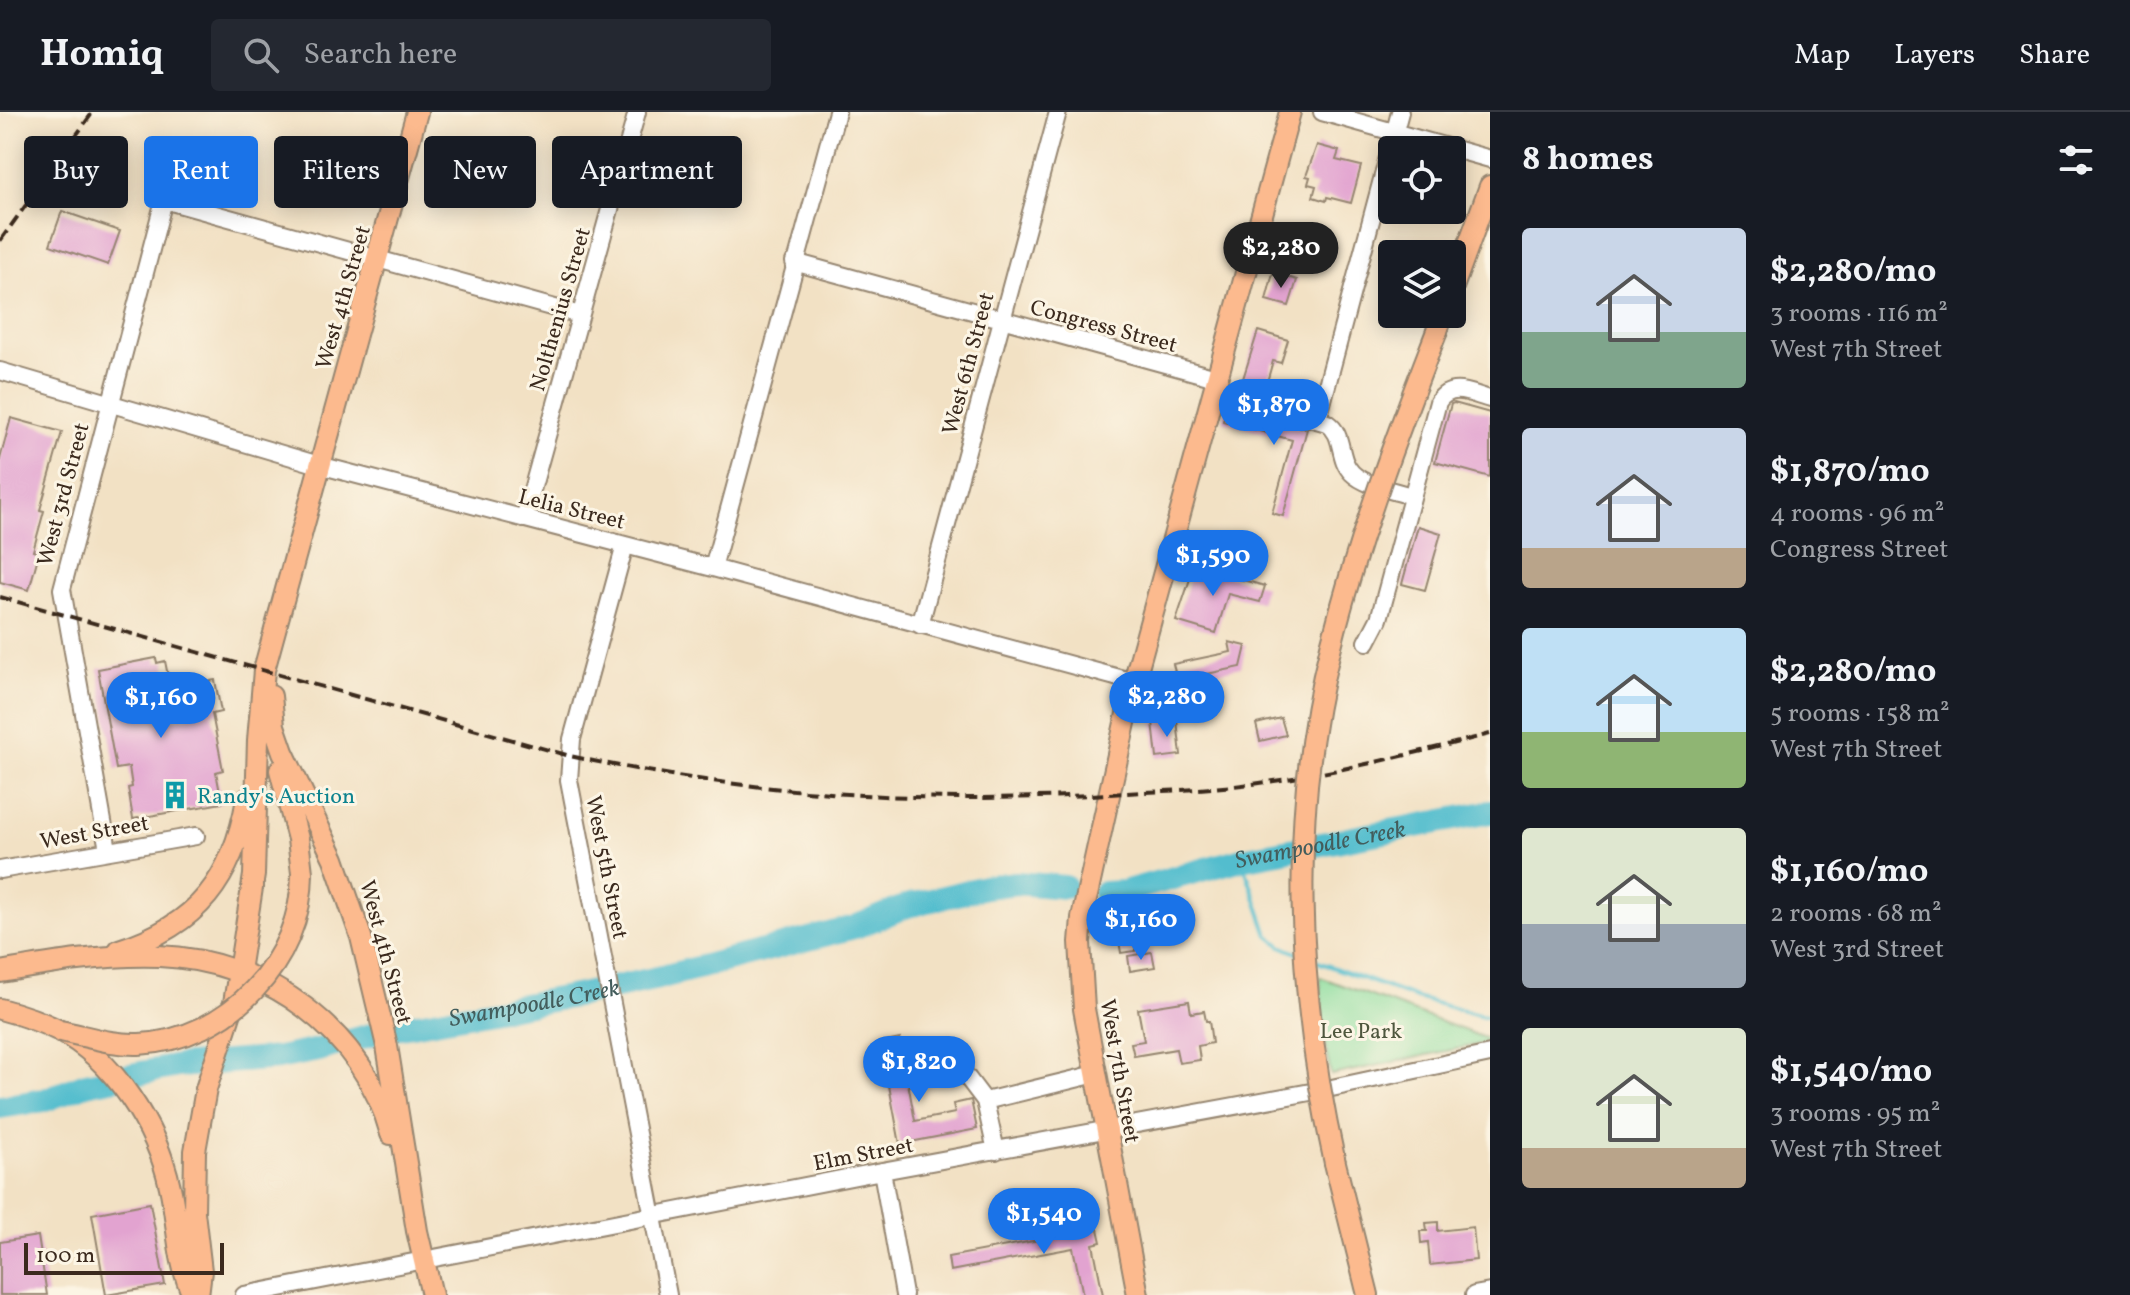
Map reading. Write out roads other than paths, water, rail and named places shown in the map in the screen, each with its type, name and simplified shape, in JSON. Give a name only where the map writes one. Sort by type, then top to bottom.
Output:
[{"type":"main road","name":"West 4th Street","points":[[417,112],[264,670],[266,733],[316,819],[344,883],[361,937],[388,1052],[417,1231],[432,1295]]},
{"type":"main road","name":"West 7th Street","points":[[1138,1295],[1084,1009],[1080,942],[1082,918],[1134,682],[1290,112]]},
{"type":"main road","points":[[1466,252],[1490,186]]},
{"type":"main road","points":[[1368,1295],[1320,1097],[1309,1021],[1303,943],[1303,844],[1313,739],[1330,649],[1361,538],[1438,328]]},
{"type":"main road","name":"West 4th Street","points":[[266,733],[274,633]]},
{"type":"main road","points":[[9,1012],[60,1031],[109,1042],[136,1044],[175,1037],[215,1021],[258,986],[285,947],[299,906],[302,873],[298,839],[275,747],[266,733]]},
{"type":"main road","points":[[98,957],[149,940],[173,927],[214,888],[229,866],[240,836],[266,733]]},
{"type":"main road","points":[[195,1295],[201,1271],[193,1171],[203,1103],[228,1023],[239,972],[254,875],[266,733]]},
{"type":"main road","points":[[0,972],[98,957],[178,957],[239,972],[286,993],[334,1033],[364,1072],[385,1113],[409,1183]]},
{"type":"main road","points":[[60,1031],[95,1058],[124,1089],[152,1132],[167,1175],[186,1276],[195,1295]]},
{"type":"street","name":"Nolthenius Street","points":[[524,519],[637,112]]},
{"type":"street","points":[[713,568],[837,112]]},
{"type":"street","name":"West 6th Street","points":[[920,625],[1058,112]]},
{"type":"street","points":[[1322,112],[1490,159]]},
{"type":"street","points":[[1400,112],[1318,419],[1337,431],[1347,467],[1352,473],[1411,496]]},
{"type":"street","name":"West 3rd Street","points":[[108,850],[62,589],[164,200],[377,260]]},
{"type":"street","points":[[377,260],[580,315]]},
{"type":"street","name":"Congress Street","points":[[794,262],[1215,384],[1318,419]]},
{"type":"street","name":"Lelia Street","points":[[0,371],[319,465],[1134,682]]},
{"type":"street","points":[[1367,642],[1379,619],[1440,397],[1450,390],[1456,390],[1490,399]]},
{"type":"street","name":"West 5th Street","points":[[625,545],[570,756],[569,780],[668,1295]]},
{"type":"street","name":"West Street","points":[[0,870],[196,836]]},
{"type":"street","name":"Elm Street","points":[[244,1295],[882,1171],[1327,1089],[1490,1054]]},
{"type":"street","points":[[951,1056],[985,1101],[996,1151]]},
{"type":"street","points":[[985,1101],[1096,1074]]},
{"type":"street","points":[[882,1171],[904,1295]]},
{"type":"street","points":[[1474,1295],[1490,1292]]},
{"type":"waterway","name":"Swampoodle Creek","points":[[1104,893],[1123,892],[1242,859],[1490,812]]},
{"type":"waterway","points":[[1242,859],[1268,935],[1281,946],[1299,954]]},
{"type":"waterway","name":"Swampoodle Creek","points":[[0,1107],[45,1100],[86,1084],[141,1073],[178,1066],[278,1058],[395,1028],[658,978],[855,927],[907,906],[985,887],[1016,883],[1065,887]]},
{"type":"waterway","points":[[1310,959],[1416,998],[1490,1018]]},
{"type":"railway","points":[[0,241],[93,112]]},
{"type":"railway","points":[[0,597],[570,756],[639,770],[777,788],[846,794],[985,798],[1204,789],[1312,775],[1490,734]]},
{"type":"place","name":"Randy's Auction","points":[[175,795]]},
{"type":"park label","name":"Lee Park","points":[[1361,1030]]}]
